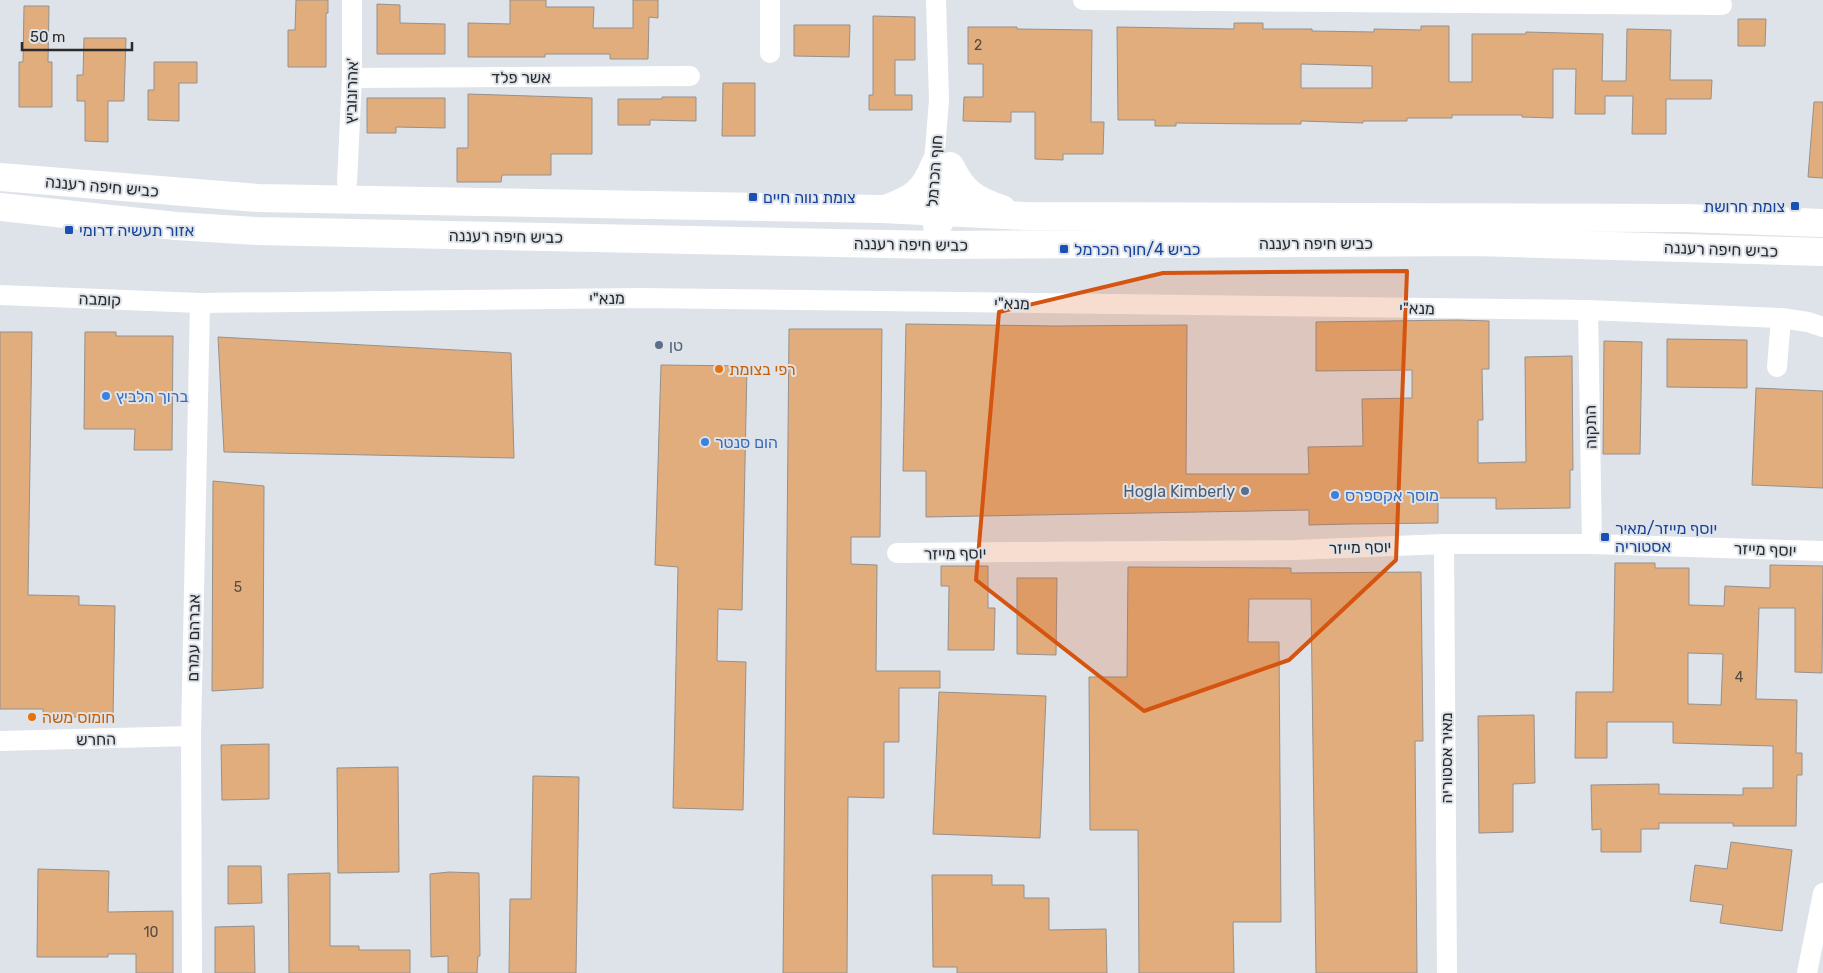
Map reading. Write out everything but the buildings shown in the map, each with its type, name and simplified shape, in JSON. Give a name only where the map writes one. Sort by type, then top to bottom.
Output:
[{"type":"highway","points":[[882,210],[907,201],[921,191],[942,165],[968,193],[985,204],[1025,216]]},
{"type":"highway","name":"כביש חיפה רעננה","points":[[0,178],[258,198],[882,210],[1025,216],[1685,218],[1823,223]]},
{"type":"highway","name":"כביש חיפה רעננה","points":[[0,207],[176,226],[257,231],[937,245],[1474,242],[1823,252]]},
{"type":"street","name":"אהרונוביץ'","points":[[347,182],[352,78],[352,0]]},
{"type":"street","points":[[770,0],[770,53]]},
{"type":"street","name":"חוף הכרמל","points":[[936,0],[942,165],[937,245]]},
{"type":"street","points":[[1083,0],[1722,6]]},
{"type":"street","name":"אשר פלד","points":[[352,78],[690,76]]},
{"type":"street","name":"קומבה","points":[[0,295],[200,303]]},
{"type":"street","name":"מנא\"י","points":[[200,303],[640,298],[1588,310],[1781,318],[1808,322],[1823,327]]},
{"type":"street","name":"אברהם עמרם","points":[[192,973],[191,736],[200,303]]},
{"type":"street","name":"התקוה","points":[[1588,310],[1592,544]]},
{"type":"street","points":[[1777,367],[1781,318]]},
{"type":"street","name":"יוסף מייזר","points":[[898,554],[1296,550],[1444,544],[1592,544],[1823,551]]},
{"type":"street","name":"מאיר אסטוריה","points":[[1444,544],[1447,973]]},
{"type":"street","name":"החרש","points":[[0,741],[191,736]]},
{"type":"street","points":[[1807,973],[1823,893]]},
{"type":"highlighted area","points":[[1407,271],[1396,560],[1289,660],[1144,711],[976,580],[999,312],[1163,273]]},
{"type":"place","name":"צומת נווה חיים","points":[[753,197]]},
{"type":"place","name":"צומת חרושת","points":[[1795,206]]},
{"type":"place","name":"אזור תעשיה דרומי","points":[[69,230]]},
{"type":"place","name":"כביש 4/חוף הכרמל","points":[[1064,249]]},
{"type":"place","name":"טן","points":[[659,345]]},
{"type":"place","name":"רפי בצומת","points":[[719,369]]},
{"type":"place","name":"ברוך הלביץ","points":[[106,396]]},
{"type":"place","name":"הום סנטר","points":[[705,442]]},
{"type":"place","name":"Hogla Kimberly","points":[[1245,491]]},
{"type":"place","name":"מוסך אקספרס","points":[[1335,495]]},
{"type":"place","name":"יוסף מייזר/מאיר אסטוריה","points":[[1605,537]]},
{"type":"place","name":"חומוס משה","points":[[32,717]]}]
